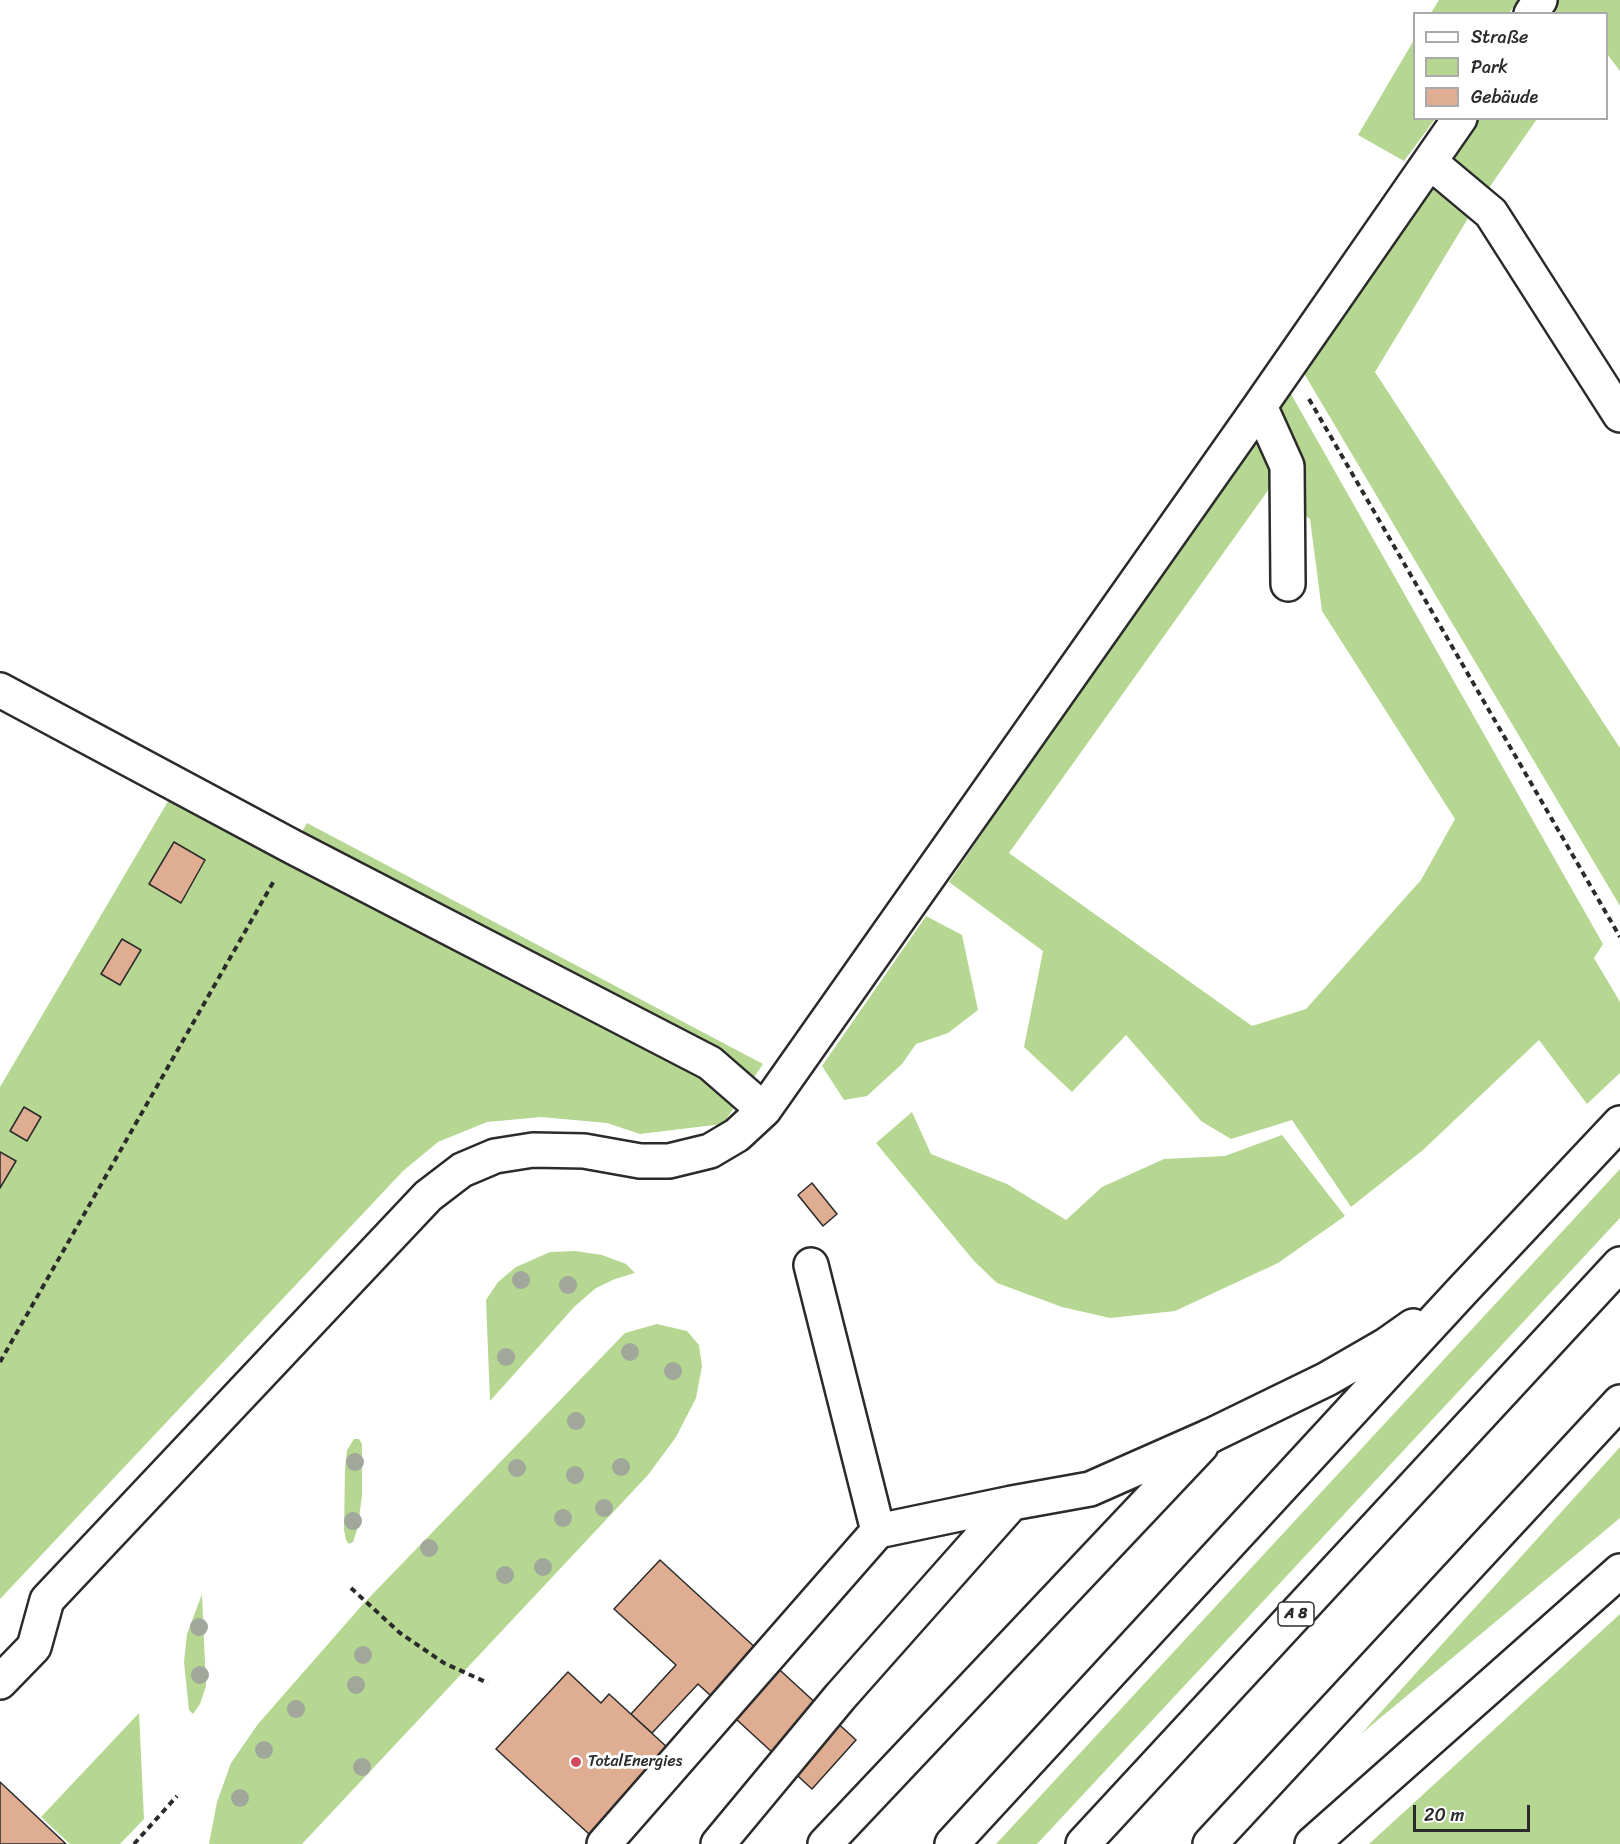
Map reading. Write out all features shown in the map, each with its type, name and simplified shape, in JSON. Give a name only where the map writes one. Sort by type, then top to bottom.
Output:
[{"type":"main road","points":[[0,1682],[34,1647],[47,1600],[428,1196],[462,1170],[495,1156],[533,1150],[584,1151],[640,1161],[669,1161],[710,1151],[737,1135],[764,1110],[1459,120]]},
{"type":"main road","points":[[1430,162],[1491,213],[1620,415]]},
{"type":"main road","points":[[1260,406],[1287,466],[1288,584]]},
{"type":"main road","points":[[0,690],[293,847],[710,1063],[764,1110]]},
{"type":"main road","points":[[952,1844],[1620,1123]]},
{"type":"main road","name":"A 8","points":[[1083,1844],[1620,1264]]},
{"type":"main road","points":[[811,1265],[878,1531]]},
{"type":"main road","points":[[604,1844],[878,1531],[1090,1489],[1210,1436],[1327,1379],[1386,1345],[1461,1292]]},
{"type":"main road","points":[[1210,1844],[1620,1402]]},
{"type":"main road","points":[[825,1844],[1210,1436]]},
{"type":"main road","points":[[718,1844],[840,1697],[1012,1503]]},
{"type":"main road","points":[[1311,1844],[1620,1570]]},
{"type":"path","points":[[1289,364],[1620,937]]},
{"type":"path","points":[[0,1362],[293,847]]},
{"type":"path","points":[[351,1588],[400,1634],[444,1663],[488,1683]]},
{"type":"path","points":[[134,1844],[177,1796]]},
{"type":"green space","points":[[1439,0],[1519,0],[1510,12],[1432,12]]},
{"type":"green space","points":[[1553,0],[1620,0],[1620,71],[1608,55],[1608,12],[1545,12]]},
{"type":"green space","points":[[1413,42],[1413,120],[1434,120],[1404,161],[1358,135]]},
{"type":"green space","points":[[1473,120],[1536,120],[1484,195],[1445,162]]},
{"type":"green space","points":[[1434,177],[1473,210],[1375,372],[1620,748],[1620,906],[1302,370]]},
{"type":"green space","points":[[1287,387],[1603,944],[1594,958],[1620,1002],[1620,1073],[1587,1104],[1539,1040],[1423,1150],[1351,1207],[1292,1120],[1231,1139],[1201,1121],[1126,1035],[1072,1092],[1024,1047],[1043,951],[949,882]],"holes":[[[1269,489],[1310,519],[1322,611],[1455,819],[1421,880],[1306,1009],[1252,1026],[1009,853]]]},
{"type":"green space","points":[[177,786],[293,847],[307,823],[763,1064],[723,1124],[640,1134],[607,1123],[541,1117],[487,1122],[438,1142],[403,1171],[0,1599],[0,1087]]},
{"type":"green space","points":[[926,916],[962,935],[978,1010],[948,1033],[916,1044],[902,1064],[867,1096],[844,1100],[822,1066]]},
{"type":"green space","points":[[912,1112],[931,1154],[1007,1184],[1066,1220],[1102,1187],[1164,1159],[1225,1156],[1282,1135],[1345,1216],[1278,1263],[1175,1311],[1110,1318],[1062,1307],[997,1283],[974,1261],[876,1143]]},
{"type":"green space","points":[[1620,1169],[1620,1218],[1037,1844],[996,1844]]},
{"type":"green space","points":[[575,1251],[602,1255],[626,1264],[635,1273],[596,1288],[575,1306],[490,1401],[486,1300],[498,1282],[516,1267],[550,1252]]},
{"type":"green space","points":[[657,1324],[687,1331],[699,1345],[702,1366],[696,1398],[676,1437],[648,1475],[302,1844],[209,1844],[217,1802],[231,1763],[258,1724],[364,1603],[625,1333]]},
{"type":"green space","points":[[354,1439],[359,1439],[362,1444],[362,1495],[358,1527],[353,1542],[349,1544],[344,1530],[345,1469],[347,1450]]},
{"type":"green space","points":[[1620,1447],[1620,1518],[1361,1734]]},
{"type":"green space","points":[[202,1594],[206,1686],[200,1704],[193,1714],[189,1710],[184,1662],[187,1634]]},
{"type":"green space","points":[[1620,1614],[1620,1844],[1369,1844]]},
{"type":"green space","points":[[139,1713],[144,1819],[120,1844],[70,1844],[41,1817]]},
{"type":"building","points":[[174,842],[205,860],[181,903],[149,884]]},
{"type":"building","points":[[122,939],[141,950],[120,985],[101,974]]},
{"type":"building","points":[[24,1107],[41,1117],[27,1141],[10,1131]]},
{"type":"building","points":[[0,1152],[16,1161],[0,1188]]},
{"type":"building","points":[[812,1183],[837,1214],[823,1226],[798,1195]]},
{"type":"building","points":[[660,1560],[856,1740],[812,1789],[698,1684],[652,1733],[631,1714],[676,1665],[614,1609]]},
{"type":"building","points":[[568,1672],[601,1703],[609,1694],[668,1748],[589,1834],[496,1749]]},
{"type":"building","points":[[0,1782],[66,1844],[0,1844]]},
{"type":"place","name":"TotalEnergies","points":[[576,1762]]}]
